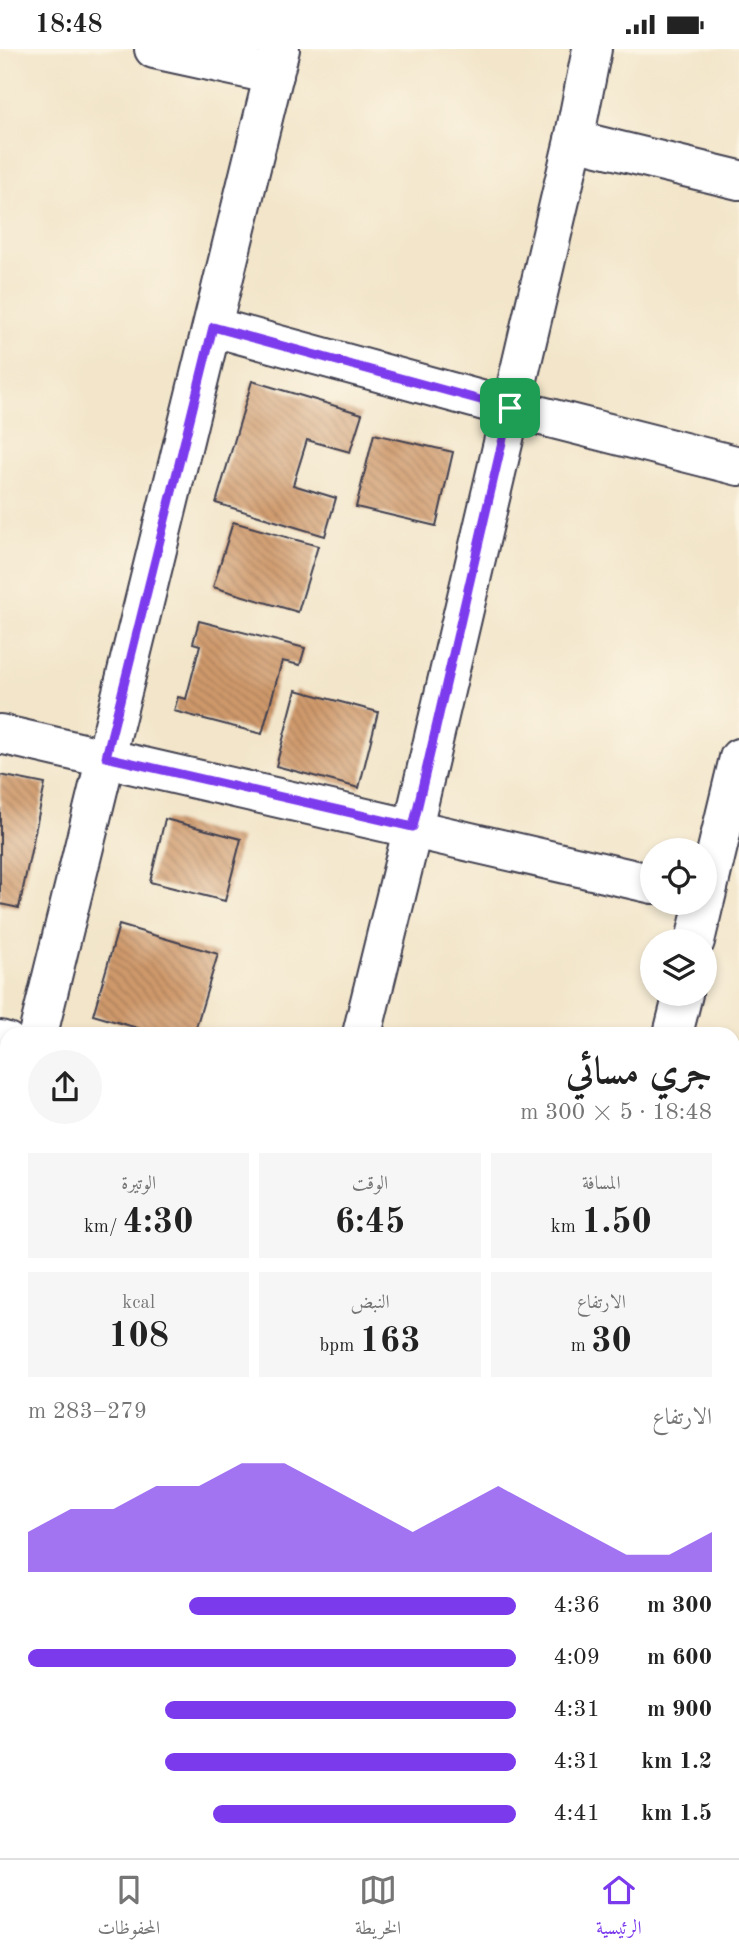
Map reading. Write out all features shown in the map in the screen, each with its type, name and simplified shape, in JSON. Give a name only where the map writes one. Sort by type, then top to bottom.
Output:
[{"type":"street","points":[[40,1027],[277,62],[154,49]]},
{"type":"street","points":[[364,1027],[574,140],[592,49]]},
{"type":"street","points":[[574,140],[739,180]]},
{"type":"street","points":[[213,327],[510,408],[739,466]]},
{"type":"street","points":[[0,734],[640,881]]},
{"type":"street","points":[[717,849],[739,758]]},
{"type":"street","points":[[717,901],[739,904]]},
{"type":"street","points":[[675,1027],[680,1006]]},
{"type":"building","points":[[252,381],[362,414],[350,452],[307,440],[293,485],[336,498],[325,536],[216,503]]},
{"type":"building","points":[[374,434],[453,452],[436,526],[356,507]]},
{"type":"building","points":[[233,522],[318,546],[298,612],[213,587]]},
{"type":"building","points":[[199,621],[305,648],[300,665],[282,661],[262,734],[174,711],[178,697],[186,699],[200,645],[193,643]]},
{"type":"building","points":[[296,690],[378,712],[359,788],[276,766]]},
{"type":"building","points":[[0,775],[45,784],[19,908],[0,904]]},
{"type":"building","points":[[165,819],[241,839],[225,901],[150,882]]},
{"type":"building","points":[[119,925],[218,954],[196,1027],[134,1027],[93,1015]]},
{"type":"route","points":[[213,327],[510,408],[413,827],[106,757],[213,327]]}]
